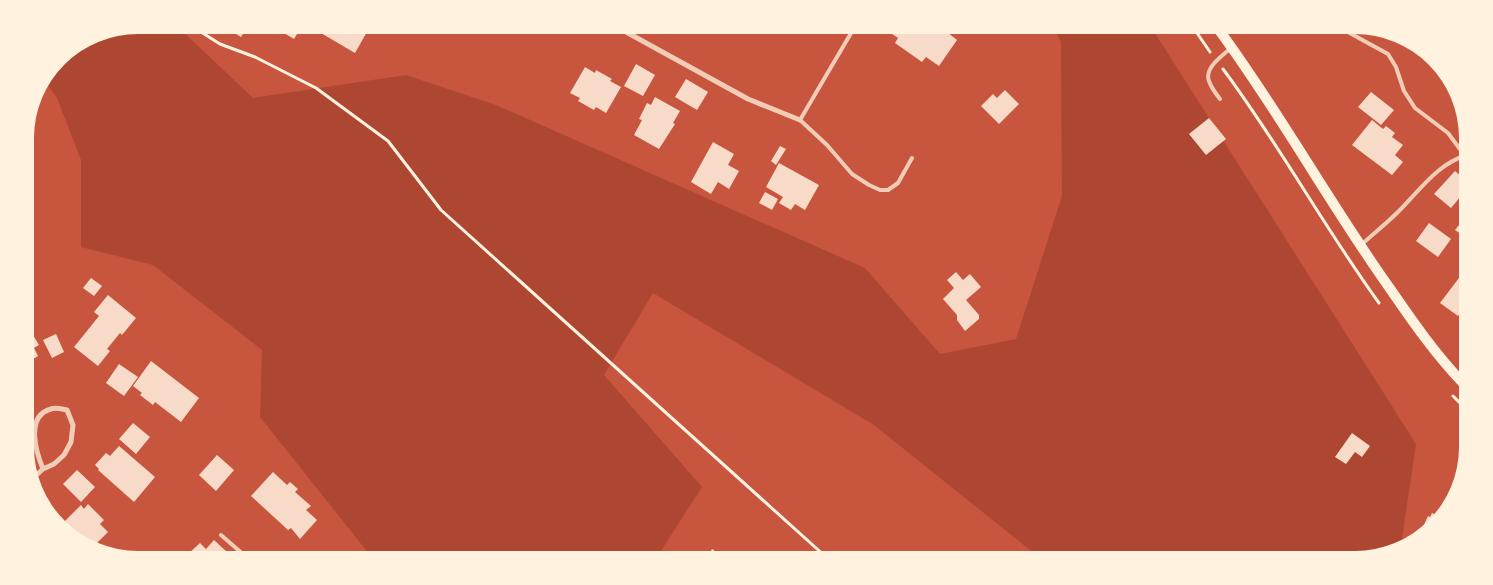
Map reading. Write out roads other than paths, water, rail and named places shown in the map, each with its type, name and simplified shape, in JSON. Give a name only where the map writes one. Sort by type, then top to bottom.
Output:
[{"type":"main road","points":[[1222,34],[1316,175],[1360,246],[1434,350],[1459,378]]},
{"type":"street","points":[[630,34],[748,99],[800,120]]},
{"type":"street","points":[[34,434],[36,424],[42,414],[52,408],[67,410],[73,425],[71,442],[64,455],[38,474]]},
{"type":"street","points":[[34,443],[43,469]]},
{"type":"lane","points":[[850,34],[800,120],[828,144],[852,174],[880,190],[888,190],[898,183],[912,158]]},
{"type":"lane","points":[[1351,34],[1388,54],[1396,67],[1404,91],[1414,108],[1448,133],[1459,147]]},
{"type":"lane","points":[[1220,99],[1208,81],[1209,70],[1232,47]]},
{"type":"lane","points":[[1360,246],[1438,171],[1449,162],[1459,158]]},
{"type":"lane","points":[[221,535],[239,551]]}]
